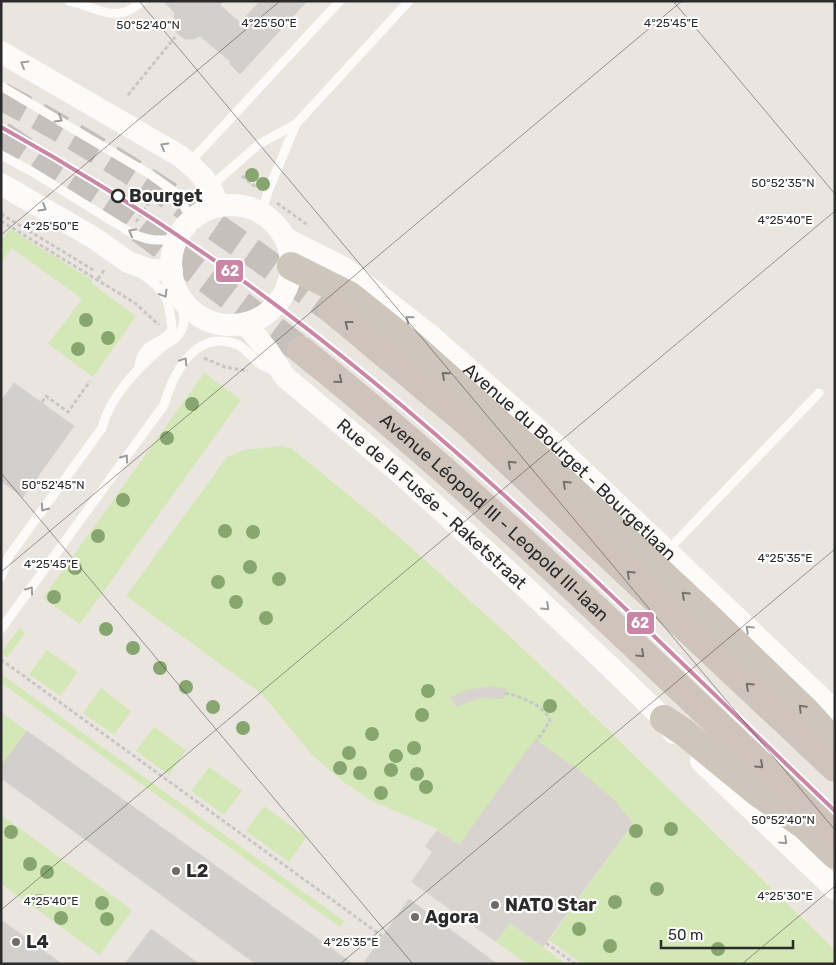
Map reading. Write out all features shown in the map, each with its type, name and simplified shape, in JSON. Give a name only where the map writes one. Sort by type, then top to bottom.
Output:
[{"type":"highway","points":[[332,310],[470,426],[835,768]]},
{"type":"highway","name":"Avenue Léopold III - Leopold III-laan","points":[[302,350],[358,395],[489,511],[835,836]]},
{"type":"main road","points":[[291,266],[349,295],[414,347],[699,608],[804,709],[835,743]]},
{"type":"main road","points":[[664,720],[685,733],[758,792],[805,826],[835,855]]},
{"type":"street","points":[[1,52],[173,151],[189,163],[213,197],[232,206],[247,208],[261,213],[275,224],[285,238],[290,252],[289,282],[283,296],[275,306],[260,318],[246,324],[230,325],[215,323],[202,317],[180,296],[172,271],[173,252],[185,228],[213,197]]},
{"type":"street","points":[[1,184],[122,258],[150,270],[172,271]]},
{"type":"street","name":"Avenue du Bourget - Bourgetlaan","points":[[285,238],[344,268],[371,288],[551,441],[668,550],[835,711]]},
{"type":"street","name":"Rue de la Fusée - Raketstraat","points":[[246,324],[285,377],[400,473],[491,555],[664,720],[678,738],[835,889]]},
{"type":"lane","points":[[69,1],[82,3],[114,15],[128,12],[142,1]]},
{"type":"lane","points":[[189,163],[340,1]]},
{"type":"lane","points":[[213,197],[259,144],[296,124],[409,1]]},
{"type":"lane","points":[[1,86],[176,193],[185,228],[164,241],[149,240],[130,232],[31,171],[1,156]]},
{"type":"lane","points":[[261,213],[296,124]]},
{"type":"lane","points":[[122,258],[158,285],[164,293],[170,311],[172,330],[169,334],[146,348],[140,356],[139,367]]},
{"type":"lane","points":[[1,577],[10,556],[102,428],[106,413],[139,367],[149,361],[182,330],[184,317],[180,296]]},
{"type":"lane","points":[[1,629],[164,405],[173,376],[188,354],[214,342],[236,344],[247,350],[260,364],[285,377]]},
{"type":"lane","points":[[668,550],[819,393]]},
{"type":"path","points":[[128,95],[175,38]]},
{"type":"path","points":[[130,232],[162,183]]},
{"type":"path","points":[[1,214],[95,271]]},
{"type":"path","points":[[1,221],[98,278],[135,303],[169,334]]},
{"type":"path","points":[[98,278],[122,258]]},
{"type":"path","points":[[194,351],[212,363],[256,375]]},
{"type":"path","points":[[42,402],[46,396],[68,412],[90,381]]},
{"type":"path","points":[[1,663],[3,661],[382,936]]},
{"type":"path","points":[[506,693],[529,701],[548,716],[550,721],[538,741]]},
{"type":"path","points":[[546,943],[575,964]]},
{"type":"green space","points":[[10,229],[92,280],[91,283],[136,316],[93,377],[48,344],[82,299],[12,248],[1,263],[1,241]]},
{"type":"green space","points":[[204,373],[241,400],[80,624],[43,598]]},
{"type":"green space","points":[[281,446],[291,448],[390,529],[494,622],[835,950],[835,964],[582,964],[549,940],[633,823],[611,799],[587,778],[535,740],[459,846],[436,828],[374,802],[345,783],[313,756],[262,694],[126,596],[227,457],[244,450]]},
{"type":"green space","points":[[19,628],[25,633],[7,658],[1,653]]},
{"type":"green space","points":[[47,650],[78,672],[60,696],[29,674]]},
{"type":"green space","points":[[1,674],[344,921],[340,927],[1,683]]},
{"type":"green space","points":[[101,688],[131,711],[114,735],[83,713]]},
{"type":"green space","points":[[1,712],[27,731],[1,766]]},
{"type":"green space","points":[[154,727],[186,750],[169,775],[136,751]]},
{"type":"green space","points":[[209,767],[242,791],[224,815],[191,791]]},
{"type":"green space","points":[[264,806],[306,837],[289,862],[246,831]]},
{"type":"green space","points":[[1,815],[132,910],[100,955],[1,884]]},
{"type":"green space","points":[[510,923],[566,964],[527,964],[496,942]]},
{"type":"shaded area","points":[[490,686],[506,688],[504,699],[480,698],[456,707],[450,697],[467,690]]},
{"type":"shaded area","points":[[535,739],[588,777],[614,800],[633,823],[543,947],[510,923],[496,942],[411,882],[432,852],[425,846],[437,830],[459,845]]},
{"type":"building","points":[[163,1],[224,1],[220,5],[240,23],[260,1],[307,1],[240,74],[229,63],[231,62],[200,36],[194,39],[185,39],[177,33],[173,25],[175,13]]},
{"type":"building","points":[[14,383],[74,426],[23,497],[1,481],[1,401]]},
{"type":"building","name":"L2","points":[[27,731],[353,964],[256,964],[1,778],[1,766]]},
{"type":"building","name":"Agora","points":[[409,899],[486,956],[480,964],[363,964]]},
{"type":"building","name":"L4","points":[[1,920],[62,964],[1,964]]},
{"type":"building","points":[[151,929],[199,964],[125,964]]},
{"type":"building","points":[[486,956],[497,964],[480,964]]},
{"type":"tunnel","points":[[1,96],[88,144],[130,170],[211,224],[332,310]]},
{"type":"tunnel","points":[[1,135],[112,208],[301,350]]},
{"type":"transit line","name":"62","points":[[1,127],[98,184],[161,224],[253,288],[331,347],[406,409],[553,540],[835,811]]},
{"type":"place","name":"Bourget","points":[[118,196]]},
{"type":"place","name":"L2","points":[[176,871]]},
{"type":"place","name":"NATO Star","points":[[495,905]]},
{"type":"place","name":"Agora","points":[[415,917]]},
{"type":"place","name":"L4","points":[[16,942]]}]
